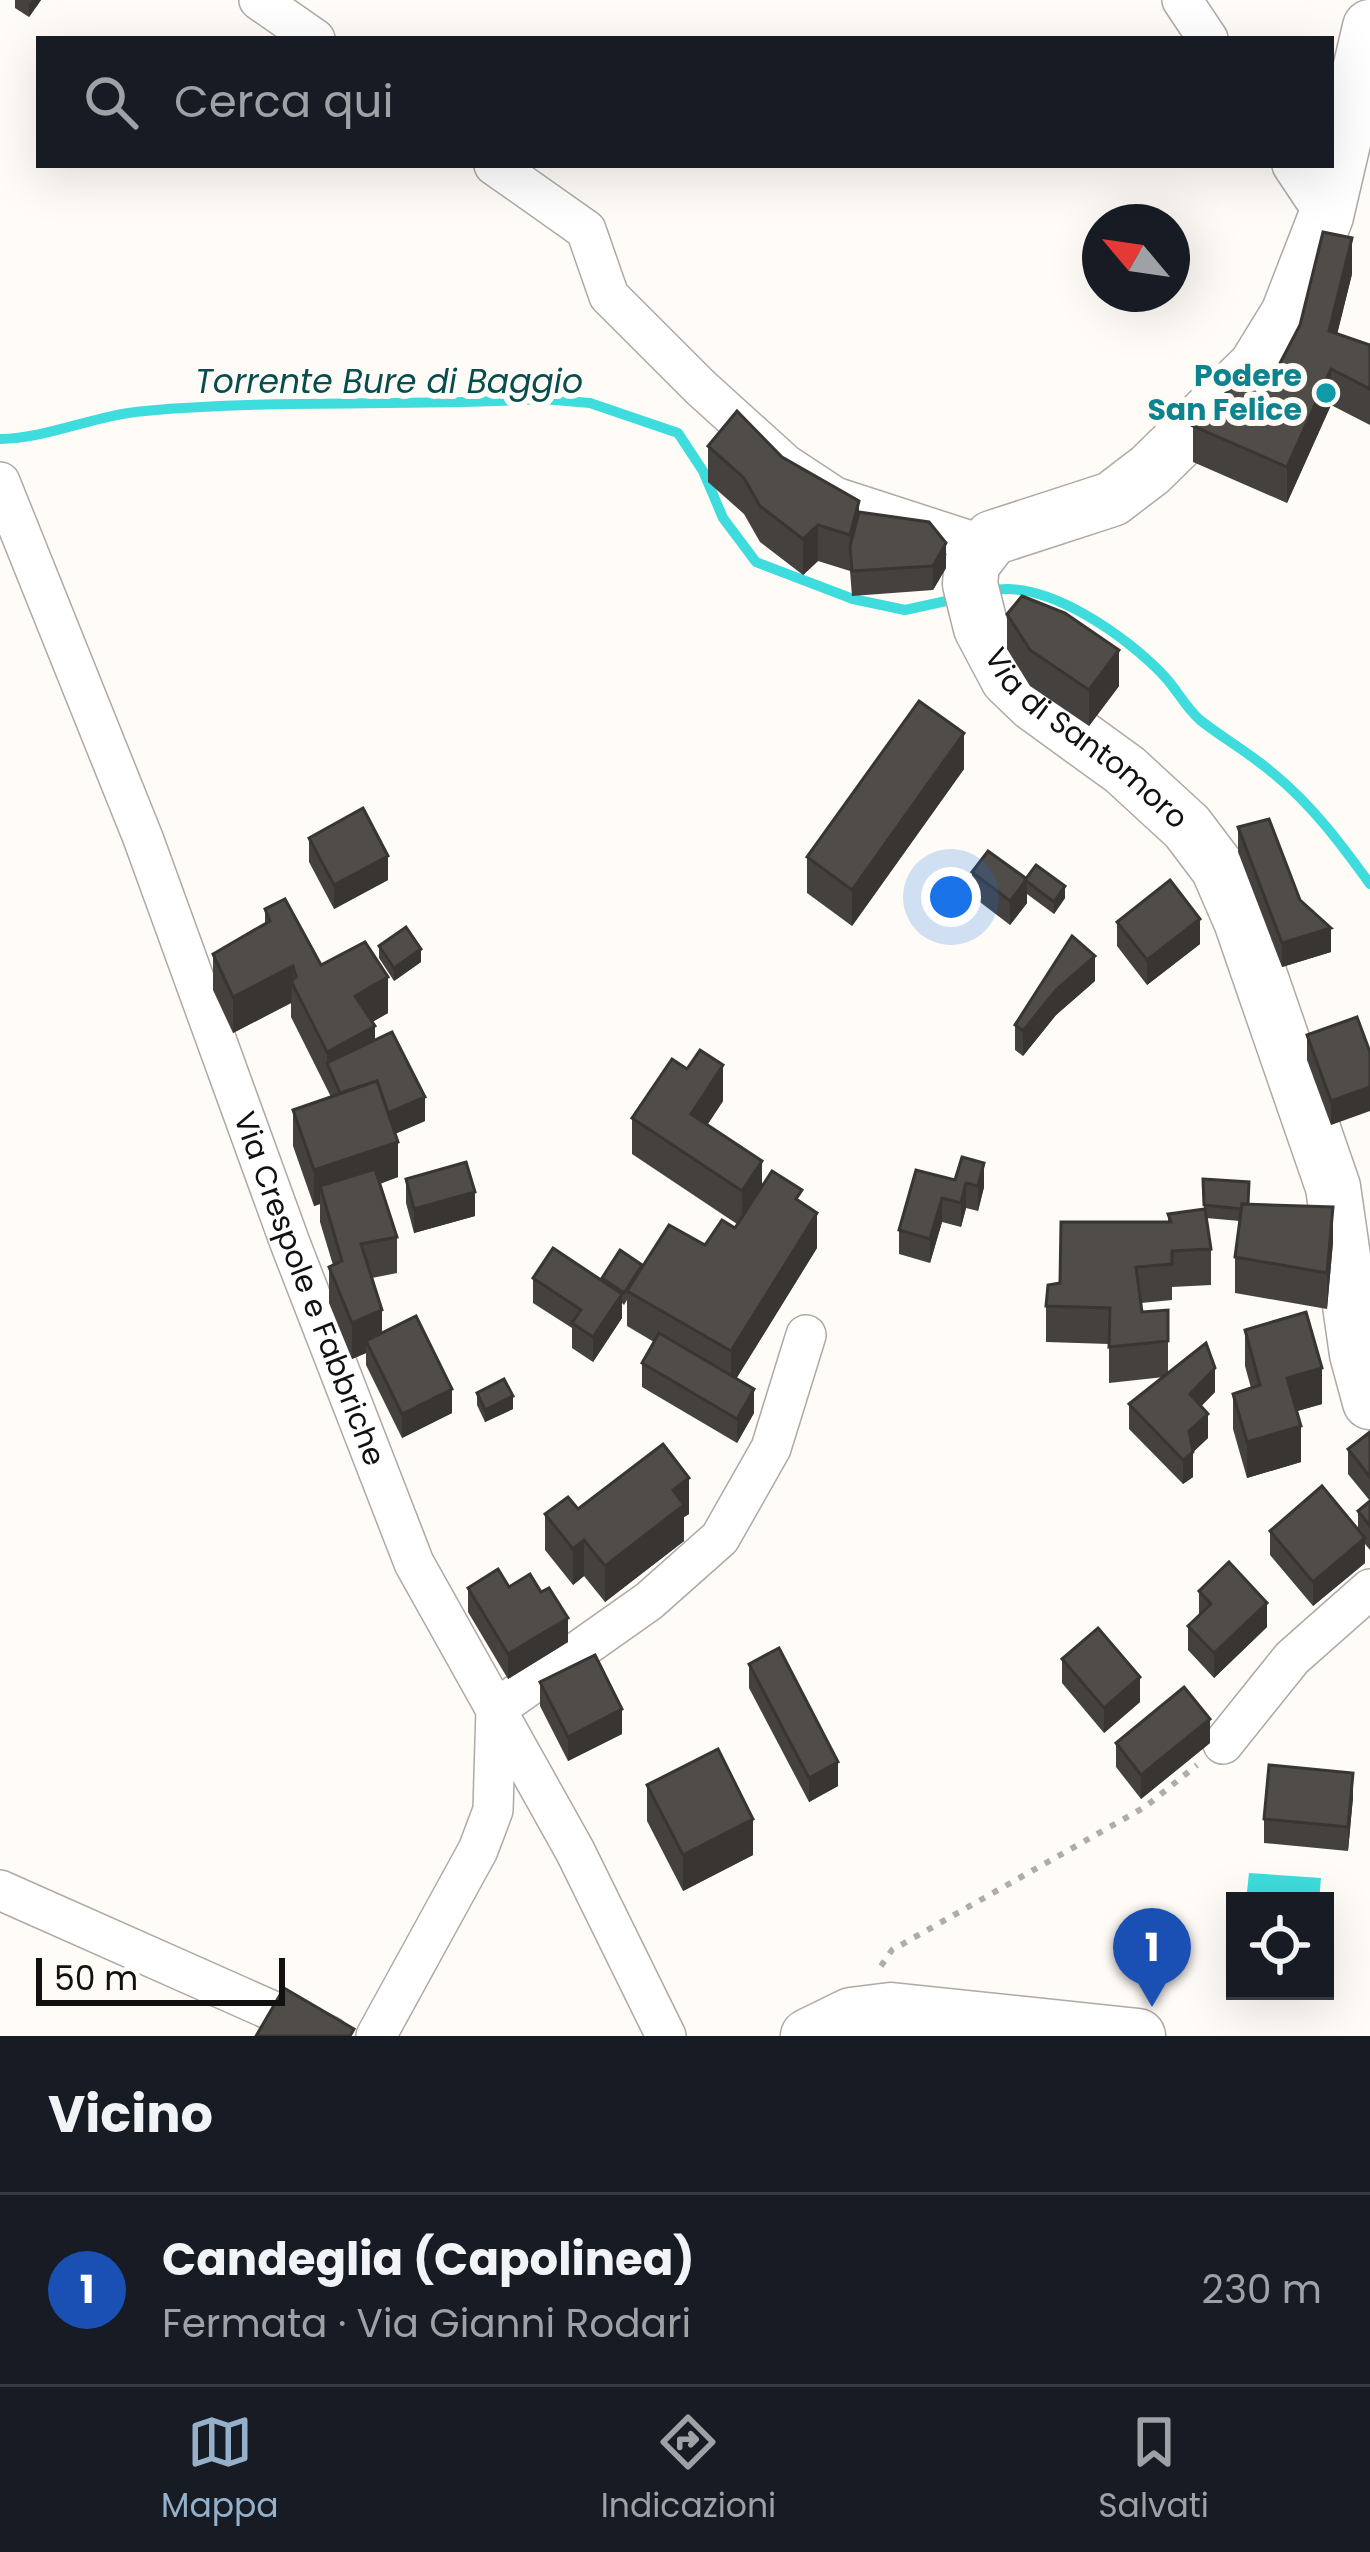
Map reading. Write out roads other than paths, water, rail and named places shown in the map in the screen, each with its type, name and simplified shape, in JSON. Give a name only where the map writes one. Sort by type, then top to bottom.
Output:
[{"type":"main road","points":[[978,586],[1001,533],[1112,499],[1212,413],[1256,366],[1288,314],[1326,216],[1370,28]]},
{"type":"main road","name":"Via di Santomoro","points":[[978,586],[997,661],[1020,693],[1125,770],[1187,827],[1218,868],[1241,921],[1333,1187],[1358,1354],[1370,1402]]},
{"type":"main road","points":[[808,2036],[851,2015],[877,2011],[1138,2036]]},
{"type":"street","points":[[260,0],[311,36]]},
{"type":"street","points":[[1182,0],[1206,36]]},
{"type":"street","points":[[498,168],[586,230],[609,296],[785,464],[978,586]]},
{"type":"street","points":[[1294,168],[1326,216]]},
{"type":"street","name":"Via Crespole e Fabbriche","points":[[0,482],[10,531],[143,838],[290,1243],[414,1563],[575,1851],[667,2036]]},
{"type":"street","points":[[376,2036],[478,1850],[493,1810],[496,1709],[649,1601],[720,1538],[771,1448],[806,1335]]},
{"type":"street","points":[[1223,1744],[1292,1658],[1370,1589]]},
{"type":"street","points":[[0,1890],[329,2036]]},
{"type":"water","points":[[1249,1873],[1321,1878],[1320,1892],[1247,1892]]},
{"type":"waterway","name":"Torrente Bure di Baggio","points":[[0,439],[126,413],[195,407],[543,399],[590,403],[678,433],[703,471],[723,518],[756,562],[853,599],[905,610],[960,598]]},
{"type":"waterway","name":"Torrente Bure di Baggio","points":[[990,591],[1012,589],[1060,602],[1130,645],[1165,677],[1200,720],[1301,799],[1370,884]]},
{"type":"place","name":"Podere San Felice","points":[[1326,393]]},
{"type":"place","name":"Candeglia (Capolinea)","points":[[1152,2007]]}]
